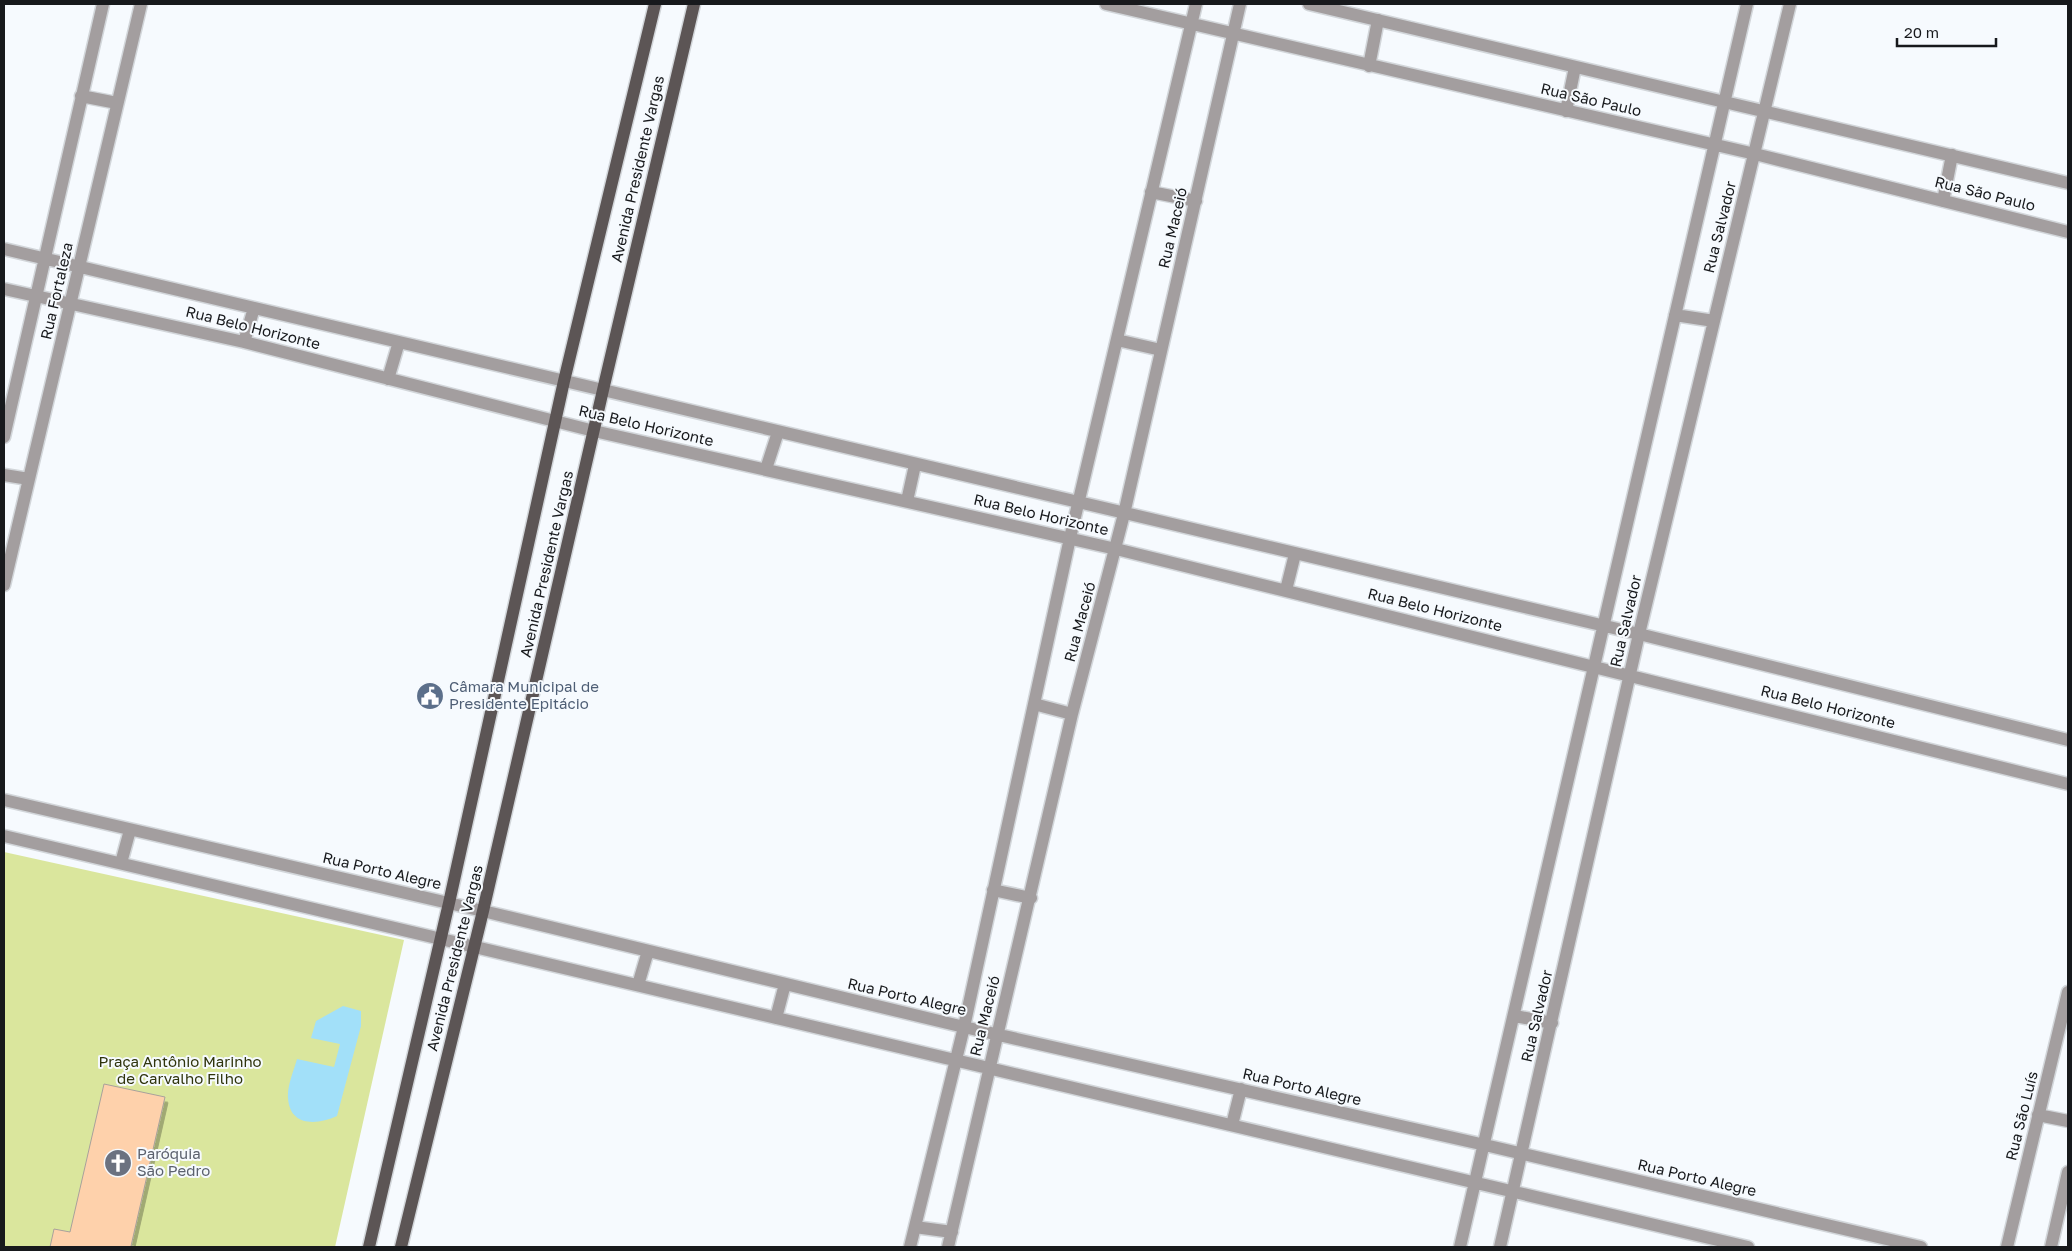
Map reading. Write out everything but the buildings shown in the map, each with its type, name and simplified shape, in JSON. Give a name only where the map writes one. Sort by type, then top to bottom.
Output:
[{"type":"main road","name":"Avenida Presidente Vargas","points":[[369,1247],[441,939],[564,381],[655,4]]},
{"type":"main road","name":"Avenida Presidente Vargas","points":[[401,1247],[475,947],[694,4]]},
{"type":"street","name":"Rua Fortaleza","points":[[4,436],[102,4]]},
{"type":"street","name":"Rua Fortaleza","points":[[4,585],[141,4]]},
{"type":"street","name":"Rua São Paulo","points":[[1106,4],[1755,154],[2068,232]]},
{"type":"street","name":"Rua Maceió","points":[[910,1247],[964,1027],[1070,538],[1196,4]]},
{"type":"street","name":"Rua Maceió","points":[[948,1247],[989,1067],[1031,898],[1072,714],[1116,549],[1240,4]]},
{"type":"street","name":"Rua São Paulo","points":[[1309,4],[2068,183]]},
{"type":"street","name":"Rua Salvador","points":[[1460,1247],[1596,666],[1746,4]]},
{"type":"street","name":"Rua Salvador","points":[[1500,1247],[1639,634],[1766,111],[1790,4]]},
{"type":"street","points":[[1369,66],[1378,20]]},
{"type":"street","points":[[1566,111],[1575,67]]},
{"type":"street","points":[[81,96],[117,103]]},
{"type":"street","points":[[1943,201],[1952,155]]},
{"type":"street","points":[[1152,192],[1196,201]]},
{"type":"street","name":"Rua Belo Horizonte","points":[[4,249],[1078,504],[1639,634],[2068,740]]},
{"type":"street","name":"Rua Belo Horizonte","points":[[4,289],[244,342],[594,431],[1116,549],[1630,674],[2068,784]]},
{"type":"street","points":[[244,342],[254,308]]},
{"type":"street","points":[[1675,315],[1714,322]]},
{"type":"street","points":[[1117,340],[1161,350]]},
{"type":"street","points":[[388,379],[399,342]]},
{"type":"street","points":[[766,469],[778,432]]},
{"type":"street","points":[[907,501],[915,465]]},
{"type":"street","points":[[4,474],[29,479]]},
{"type":"street","points":[[1286,590],[1295,554]]},
{"type":"street","points":[[1034,704],[1072,714]]},
{"type":"street","name":"Rua Porto Alegre","points":[[4,800],[483,911],[964,1027],[1485,1145],[1921,1247]]},
{"type":"street","points":[[121,863],[130,830]]},
{"type":"street","points":[[4,836],[1748,1247]]},
{"type":"street","points":[[993,890],[1031,898]]},
{"type":"street","points":[[638,985],[648,951]]},
{"type":"street","points":[[776,1018],[785,984]]},
{"type":"street","name":"Rua São Luís","points":[[2007,1247],[2068,992]]},
{"type":"street","points":[[1515,1016],[1552,1023]]},
{"type":"street","points":[[1232,1125],[1241,1089]]},
{"type":"street","points":[[2038,1115],[2068,1121]]},
{"type":"street","points":[[2051,1247],[2068,1172]]},
{"type":"street","points":[[915,1227],[952,1232]]},
{"type":"green space","name":"Praça Antônio Marinho de Carvalho Filho","points":[[4,852],[404,940],[335,1247],[4,1247]]},
{"type":"water","points":[[343,1006],[361,1011],[361,1026],[337,1116],[313,1122],[299,1119],[290,1107],[288,1098],[297,1059],[334,1067],[340,1044],[311,1038],[316,1021]]},
{"type":"place","name":"Câmara Municipal de Presidente Epitácio","points":[[430,696]]},
{"type":"place","name":"Paróquia São Pedro","points":[[118,1163]]}]
